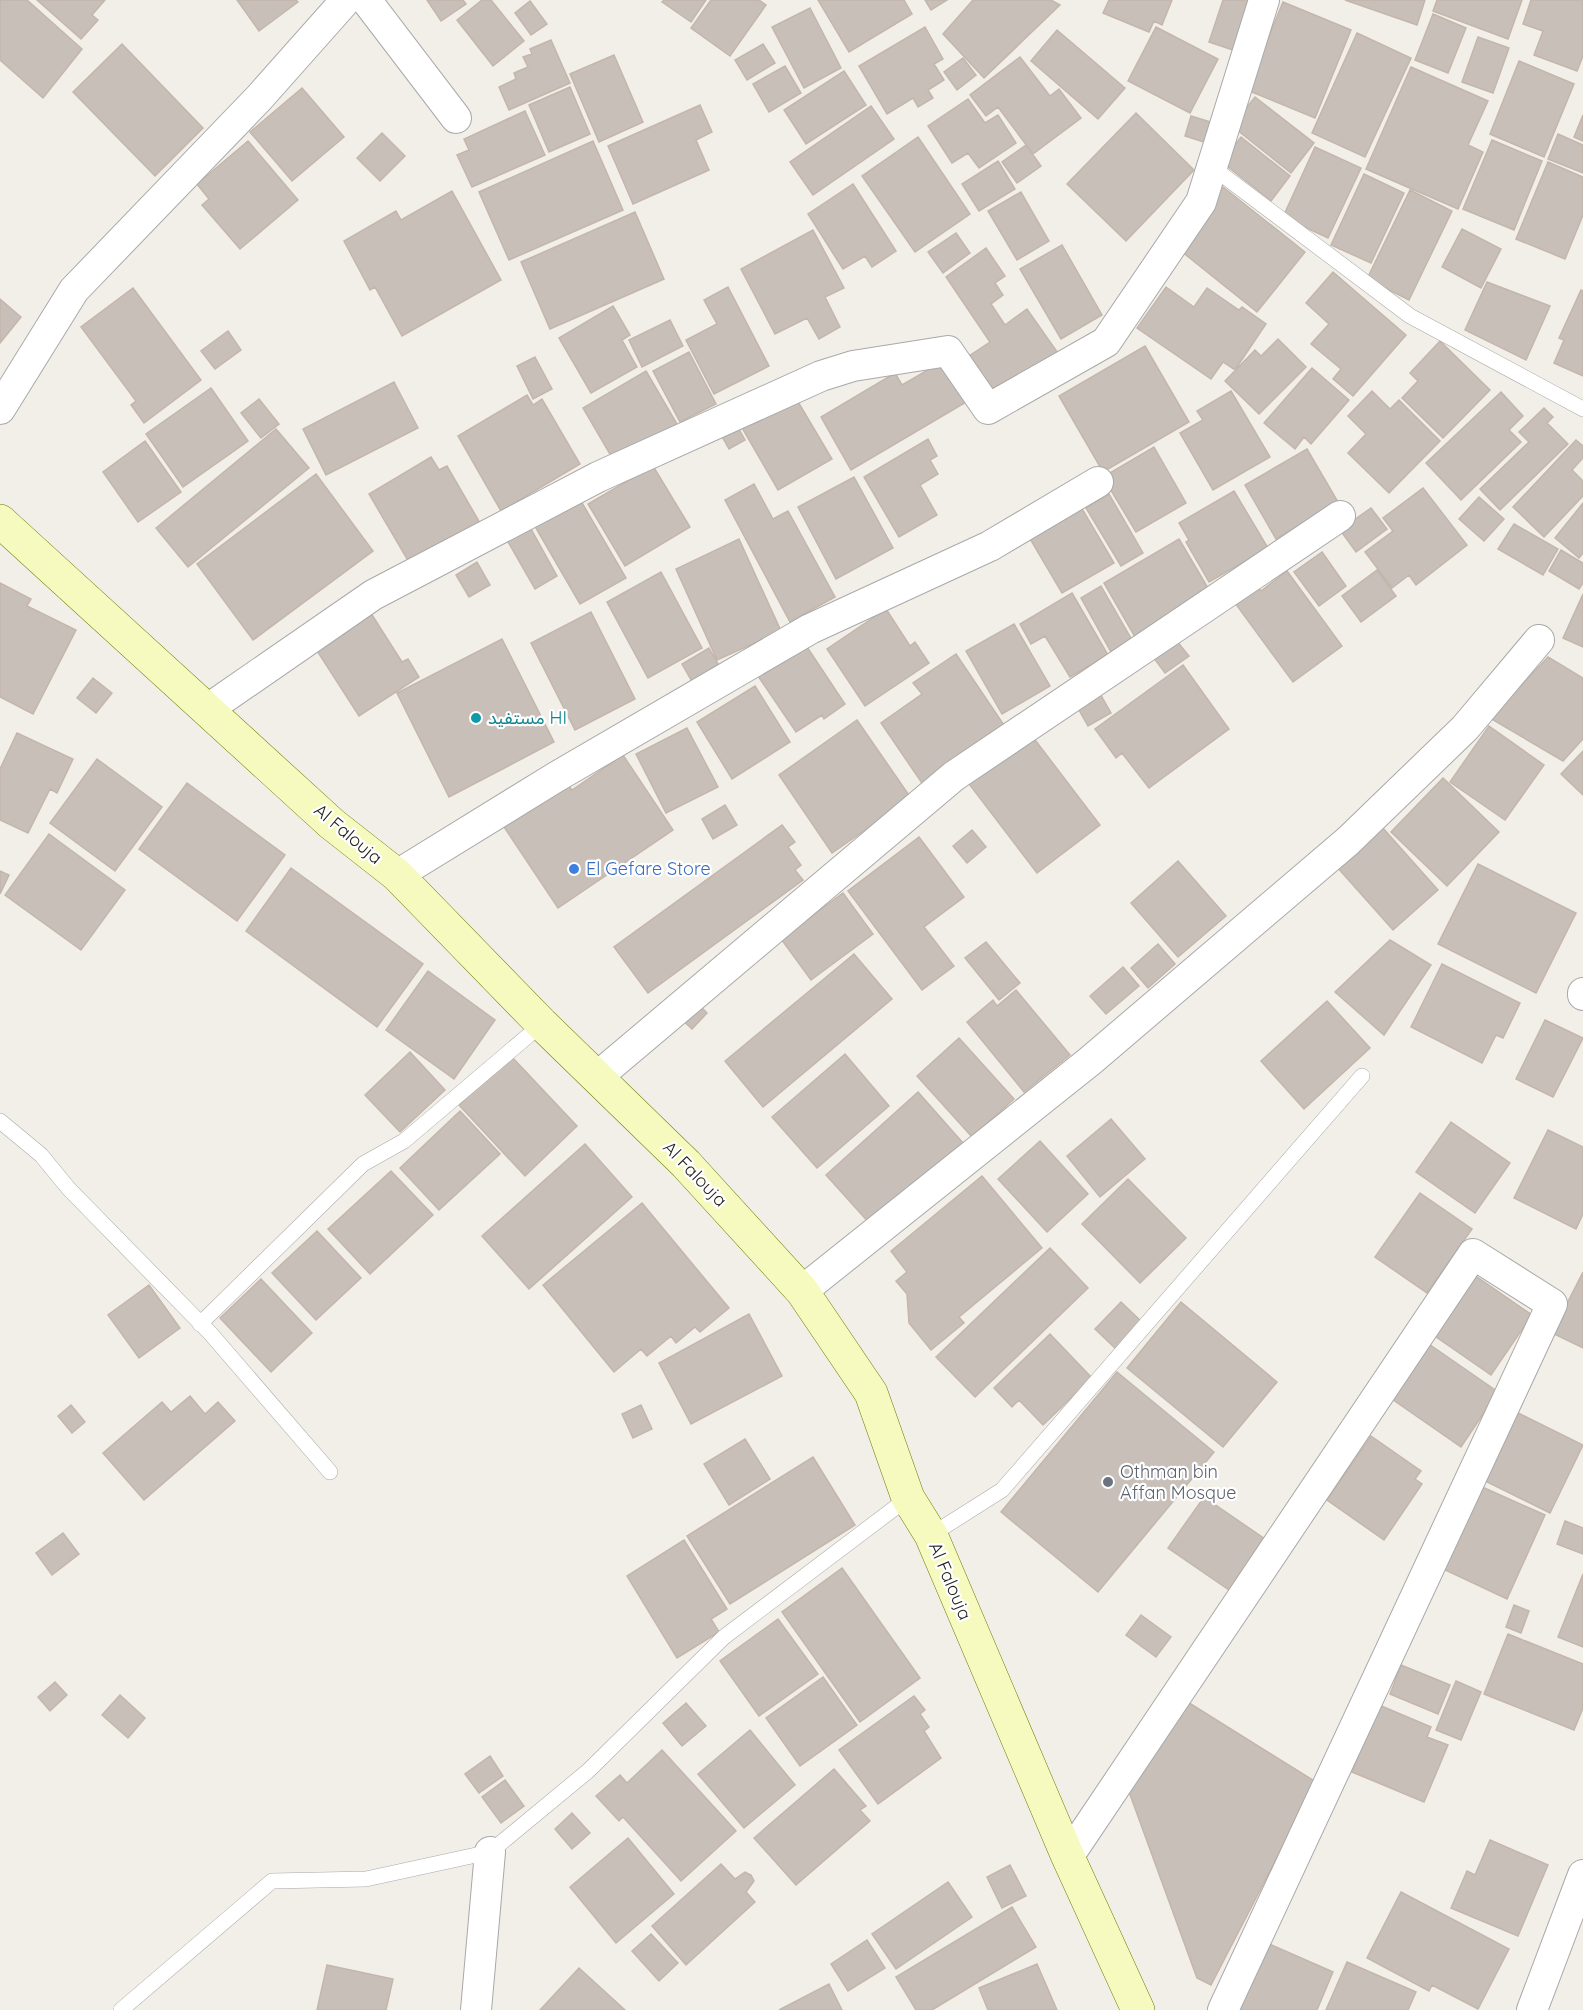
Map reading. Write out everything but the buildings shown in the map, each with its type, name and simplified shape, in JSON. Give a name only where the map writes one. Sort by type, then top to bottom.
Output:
[{"type":"main road","name":"Al Falouja","points":[[0,521],[332,824],[397,875],[542,1024],[687,1164],[802,1291],[871,1394],[908,1498],[931,1535],[1068,1857],[1137,2010]]},
{"type":"street","points":[[0,409],[74,291],[259,98],[346,0]]},
{"type":"street","points":[[366,0],[456,118]]},
{"type":"street","points":[[208,709],[373,595],[598,477],[821,376],[853,366],[948,351],[988,410],[1106,342],[1201,202],[1264,0]]},
{"type":"street","points":[[397,875],[556,777],[810,629],[990,546],[1098,482]]},
{"type":"street","points":[[597,1077],[954,776],[1340,516]]},
{"type":"street","points":[[802,1291],[1090,1061],[1348,841],[1465,728],[1539,639]]},
{"type":"street","points":[[1068,1857],[1473,1254],[1552,1304],[1223,2010]]},
{"type":"street","points":[[476,2010],[490,1852]]},
{"type":"street","points":[[1532,2010],[1583,1875]]},
{"type":"lane","points":[[1212,168],[1410,316],[1583,409]]},
{"type":"lane","points":[[200,1323],[363,1164],[404,1141],[542,1024]]},
{"type":"lane","points":[[931,1535],[1002,1490],[1362,1076]]},
{"type":"lane","points":[[0,1121],[41,1155],[69,1189],[200,1323],[330,1472]]},
{"type":"lane","points":[[120,2010],[272,1881],[366,1878],[490,1852],[588,1771],[724,1637],[908,1498]]},
{"type":"place","name":"مستفيد HI","points":[[476,718]]},
{"type":"place","name":"El Gefare Store","points":[[574,869]]},
{"type":"place","name":"Othman bin Affan Mosque","points":[[1108,1482]]}]
